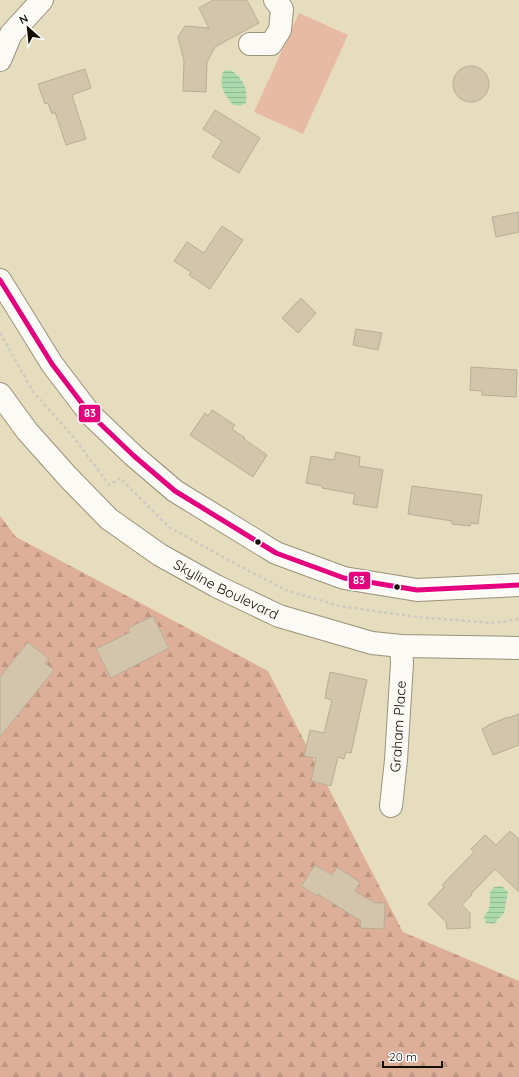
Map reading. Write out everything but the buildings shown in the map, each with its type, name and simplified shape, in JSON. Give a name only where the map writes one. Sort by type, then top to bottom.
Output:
[{"type":"main road","points":[[0,60],[11,34],[42,0]]},
{"type":"main road","points":[[250,44],[271,44],[280,30],[282,9],[275,0]]},
{"type":"main road","points":[[0,280],[52,364],[90,414],[134,456],[175,490],[276,553],[344,578],[418,590],[519,585]]},
{"type":"main road","name":"Skyline Boulevard","points":[[0,394],[27,431],[68,477],[109,519],[160,555],[216,586],[279,616],[372,643],[401,646],[519,648]]},
{"type":"main road","name":"Graham Place","points":[[391,806],[396,760],[402,663],[401,646]]},
{"type":"green space","points":[[0,516],[16,537],[268,671],[403,932],[519,981],[519,1077],[0,1077]]},
{"type":"shaded area","points":[[299,13],[348,35],[303,134],[254,112]]},
{"type":"shaded area","points":[[231,70],[242,80],[244,84],[246,103],[240,106],[233,105],[223,89],[221,81],[223,71]]},
{"type":"shaded area","points":[[502,886],[508,892],[504,913],[494,924],[486,923],[484,917],[490,906],[490,892],[494,887]]},
{"type":"transit line","name":"83","points":[[0,280],[52,364],[90,414],[134,456],[175,491],[276,553],[344,578],[417,590],[519,585]]}]
